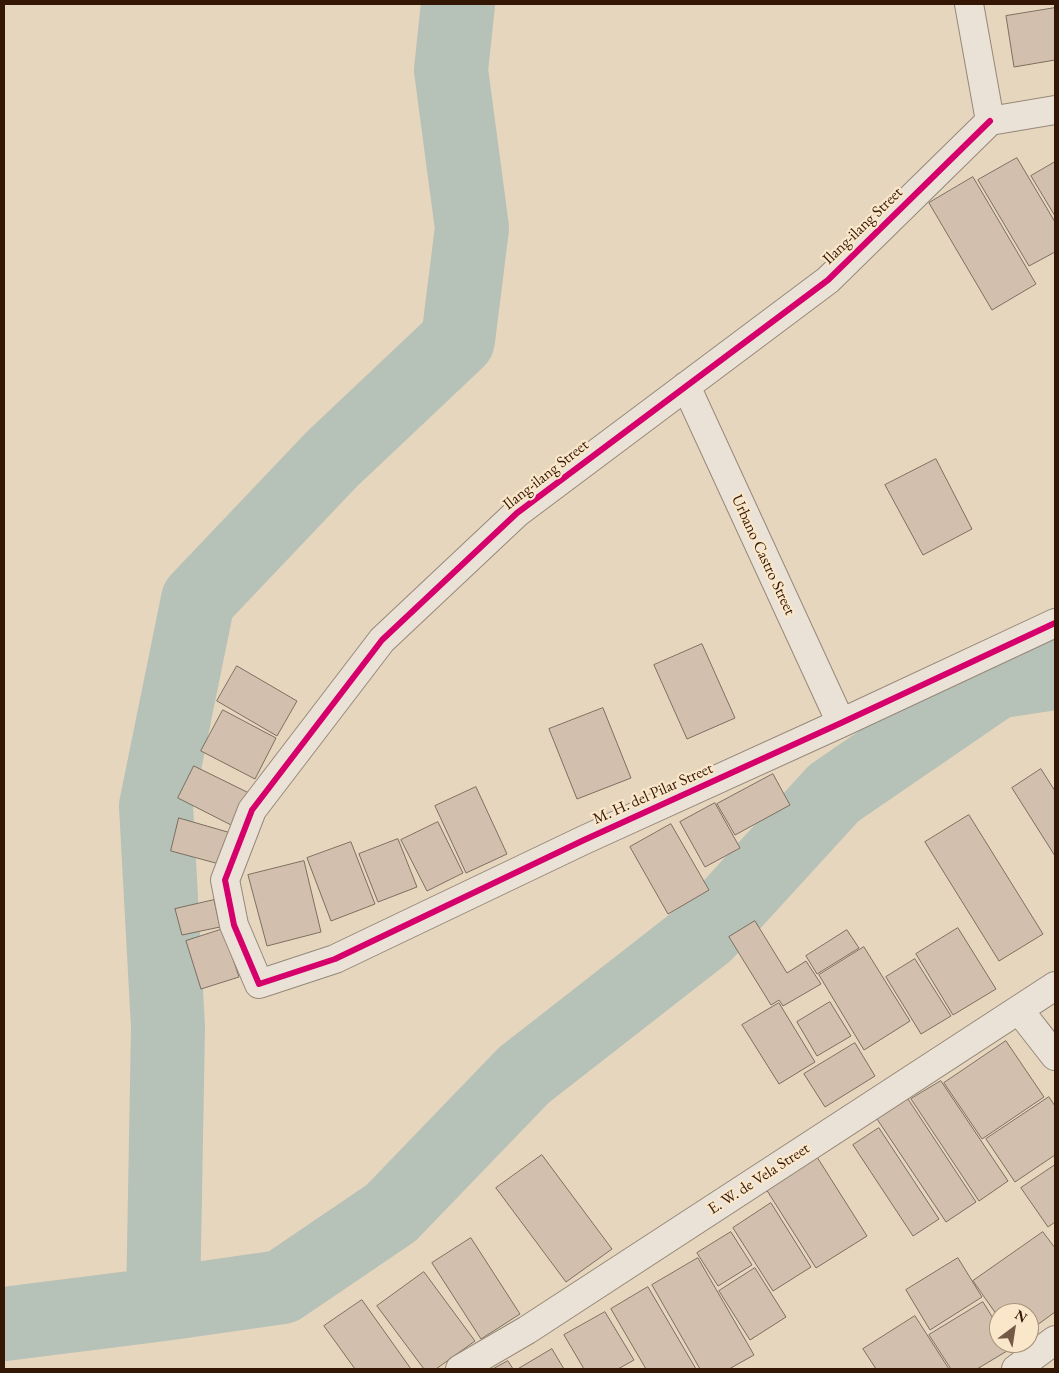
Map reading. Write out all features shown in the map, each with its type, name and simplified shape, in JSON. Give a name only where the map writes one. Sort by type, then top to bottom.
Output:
[{"type":"street","points":[[969,4],[990,121],[1055,110]]},
{"type":"street","name":"Ilang-ilang Street","points":[[259,984],[234,925],[225,880],[252,810],[382,640],[517,513],[828,280],[990,121]]},
{"type":"street","name":"Urbano Castro Street","points":[[686,386],[841,723]]},
{"type":"street","name":"M. H. del Pilar Street","points":[[259,984],[334,959],[584,840],[1055,623]]},
{"type":"street","name":"E. W. de Vela Street","points":[[460,1369],[527,1330],[1055,986]]},
{"type":"street","points":[[1018,1010],[1055,1056]]},
{"type":"street","points":[[1016,1369],[1055,1340]]},
{"type":"building","points":[[1055,8],[1055,60],[1014,67],[1006,16]]},
{"type":"building","points":[[1017,158],[1055,222],[1055,252],[1029,266],[978,180]]},
{"type":"building","points":[[1055,162],[1055,216],[1031,176]]},
{"type":"building","points":[[973,177],[1036,284],[992,310],[929,203]]},
{"type":"building","points":[[936,459],[972,529],[923,555],[885,485]]},
{"type":"building","points":[[702,644],[735,718],[687,739],[654,665]]},
{"type":"building","points":[[237,666],[297,701],[277,736],[217,701]]},
{"type":"building","points":[[603,708],[631,778],[577,799],[549,729]]},
{"type":"building","points":[[223,710],[276,738],[255,779],[201,751]]},
{"type":"building","points":[[194,766],[251,794],[235,827],[178,798]]},
{"type":"building","points":[[1041,769],[1055,791],[1055,856],[1012,788]]},
{"type":"building","points":[[773,774],[790,805],[735,835],[717,804]]},
{"type":"building","points":[[476,787],[507,854],[466,873],[435,806]]},
{"type":"building","points":[[715,803],[740,848],[705,867],[680,822]]},
{"type":"building","points":[[969,815],[1043,934],[999,961],[925,842]]},
{"type":"building","points":[[179,818],[231,833],[223,865],[171,851]]},
{"type":"building","points":[[438,822],[463,873],[427,891],[401,840]]},
{"type":"building","points":[[671,824],[709,890],[668,914],[630,847]]},
{"type":"building","points":[[398,839],[417,887],[378,902],[359,854]]},
{"type":"building","points":[[351,842],[375,904],[331,921],[307,858]]},
{"type":"building","points":[[304,861],[321,932],[267,946],[248,875]]},
{"type":"building","points":[[214,900],[220,927],[182,935],[175,909]]},
{"type":"building","points":[[755,921],[787,973],[806,961],[821,984],[783,1006],[779,1000],[771,1005],[729,937]]},
{"type":"building","points":[[958,928],[996,989],[953,1015],[916,954]]},
{"type":"building","points":[[223,929],[239,977],[201,989],[186,941]]},
{"type":"building","points":[[847,930],[859,948],[817,974],[806,956]]},
{"type":"building","points":[[864,947],[910,1021],[864,1050],[819,975]]},
{"type":"building","points":[[915,959],[951,1016],[921,1034],[886,977]]},
{"type":"building","points":[[830,1002],[851,1036],[817,1056],[797,1022]]},
{"type":"building","points":[[779,1003],[815,1062],[779,1084],[742,1025]]},
{"type":"building","points":[[1006,1041],[1044,1097],[982,1139],[944,1083]]},
{"type":"building","points":[[855,1043],[875,1076],[825,1107],[804,1074]]},
{"type":"building","points":[[941,1081],[1008,1181],[979,1201],[911,1099]]},
{"type":"building","points":[[1049,1097],[1055,1106],[1055,1155],[1015,1182],[986,1139]]},
{"type":"building","points":[[908,1099],[976,1202],[946,1222],[877,1119]]},
{"type":"building","points":[[879,1128],[939,1219],[913,1236],[853,1145]]},
{"type":"building","points":[[542,1155],[612,1249],[566,1282],[496,1188]]},
{"type":"building","points":[[817,1157],[867,1236],[816,1268],[766,1189]]},
{"type":"building","points":[[1055,1165],[1055,1222],[1048,1227],[1021,1188]]},
{"type":"building","points":[[771,1203],[811,1267],[773,1291],[733,1228]]},
{"type":"building","points":[[731,1232],[752,1265],[718,1286],[697,1253]]},
{"type":"building","points":[[1043,1232],[1055,1248],[1055,1312],[1039,1324],[1039,1303],[989,1304],[973,1281]]},
{"type":"building","points":[[471,1238],[520,1314],[481,1339],[432,1263]]},
{"type":"building","points":[[698,1258],[754,1355],[729,1369],[700,1369],[652,1285]]},
{"type":"building","points":[[958,1258],[982,1297],[930,1330],[906,1290]]},
{"type":"building","points":[[755,1268],[786,1317],[750,1340],[719,1291]]},
{"type":"building","points":[[424,1272],[475,1341],[436,1369],[424,1369],[377,1306]]},
{"type":"building","points":[[648,1287],[696,1369],[646,1369],[611,1309]]},
{"type":"building","points":[[362,1300],[411,1369],[355,1369],[324,1326]]},
{"type":"building","points":[[983,1302],[989,1312],[989,1353],[1004,1353],[977,1369],[951,1369],[929,1335]]},
{"type":"building","points":[[605,1312],[634,1360],[618,1369],[584,1369],[564,1335]]},
{"type":"building","points":[[915,1316],[949,1369],[876,1369],[863,1349]]},
{"type":"building","points":[[552,1349],[564,1369],[518,1369]]},
{"type":"building","points":[[508,1361],[513,1369],[493,1369]]},
{"type":"waterway","points":[[163,1304],[168,1027],[156,806],[198,600],[332,459],[458,340],[472,228],[451,70],[458,4]]},
{"type":"waterway","points":[[4,1324],[282,1287],[391,1213],[524,1075],[706,933],[834,793],[996,682],[1055,673]]},
{"type":"cycle path","points":[[990,121],[828,280],[517,513],[382,640],[252,810],[225,880],[234,925],[259,984],[335,959],[584,840],[1055,623]]}]
